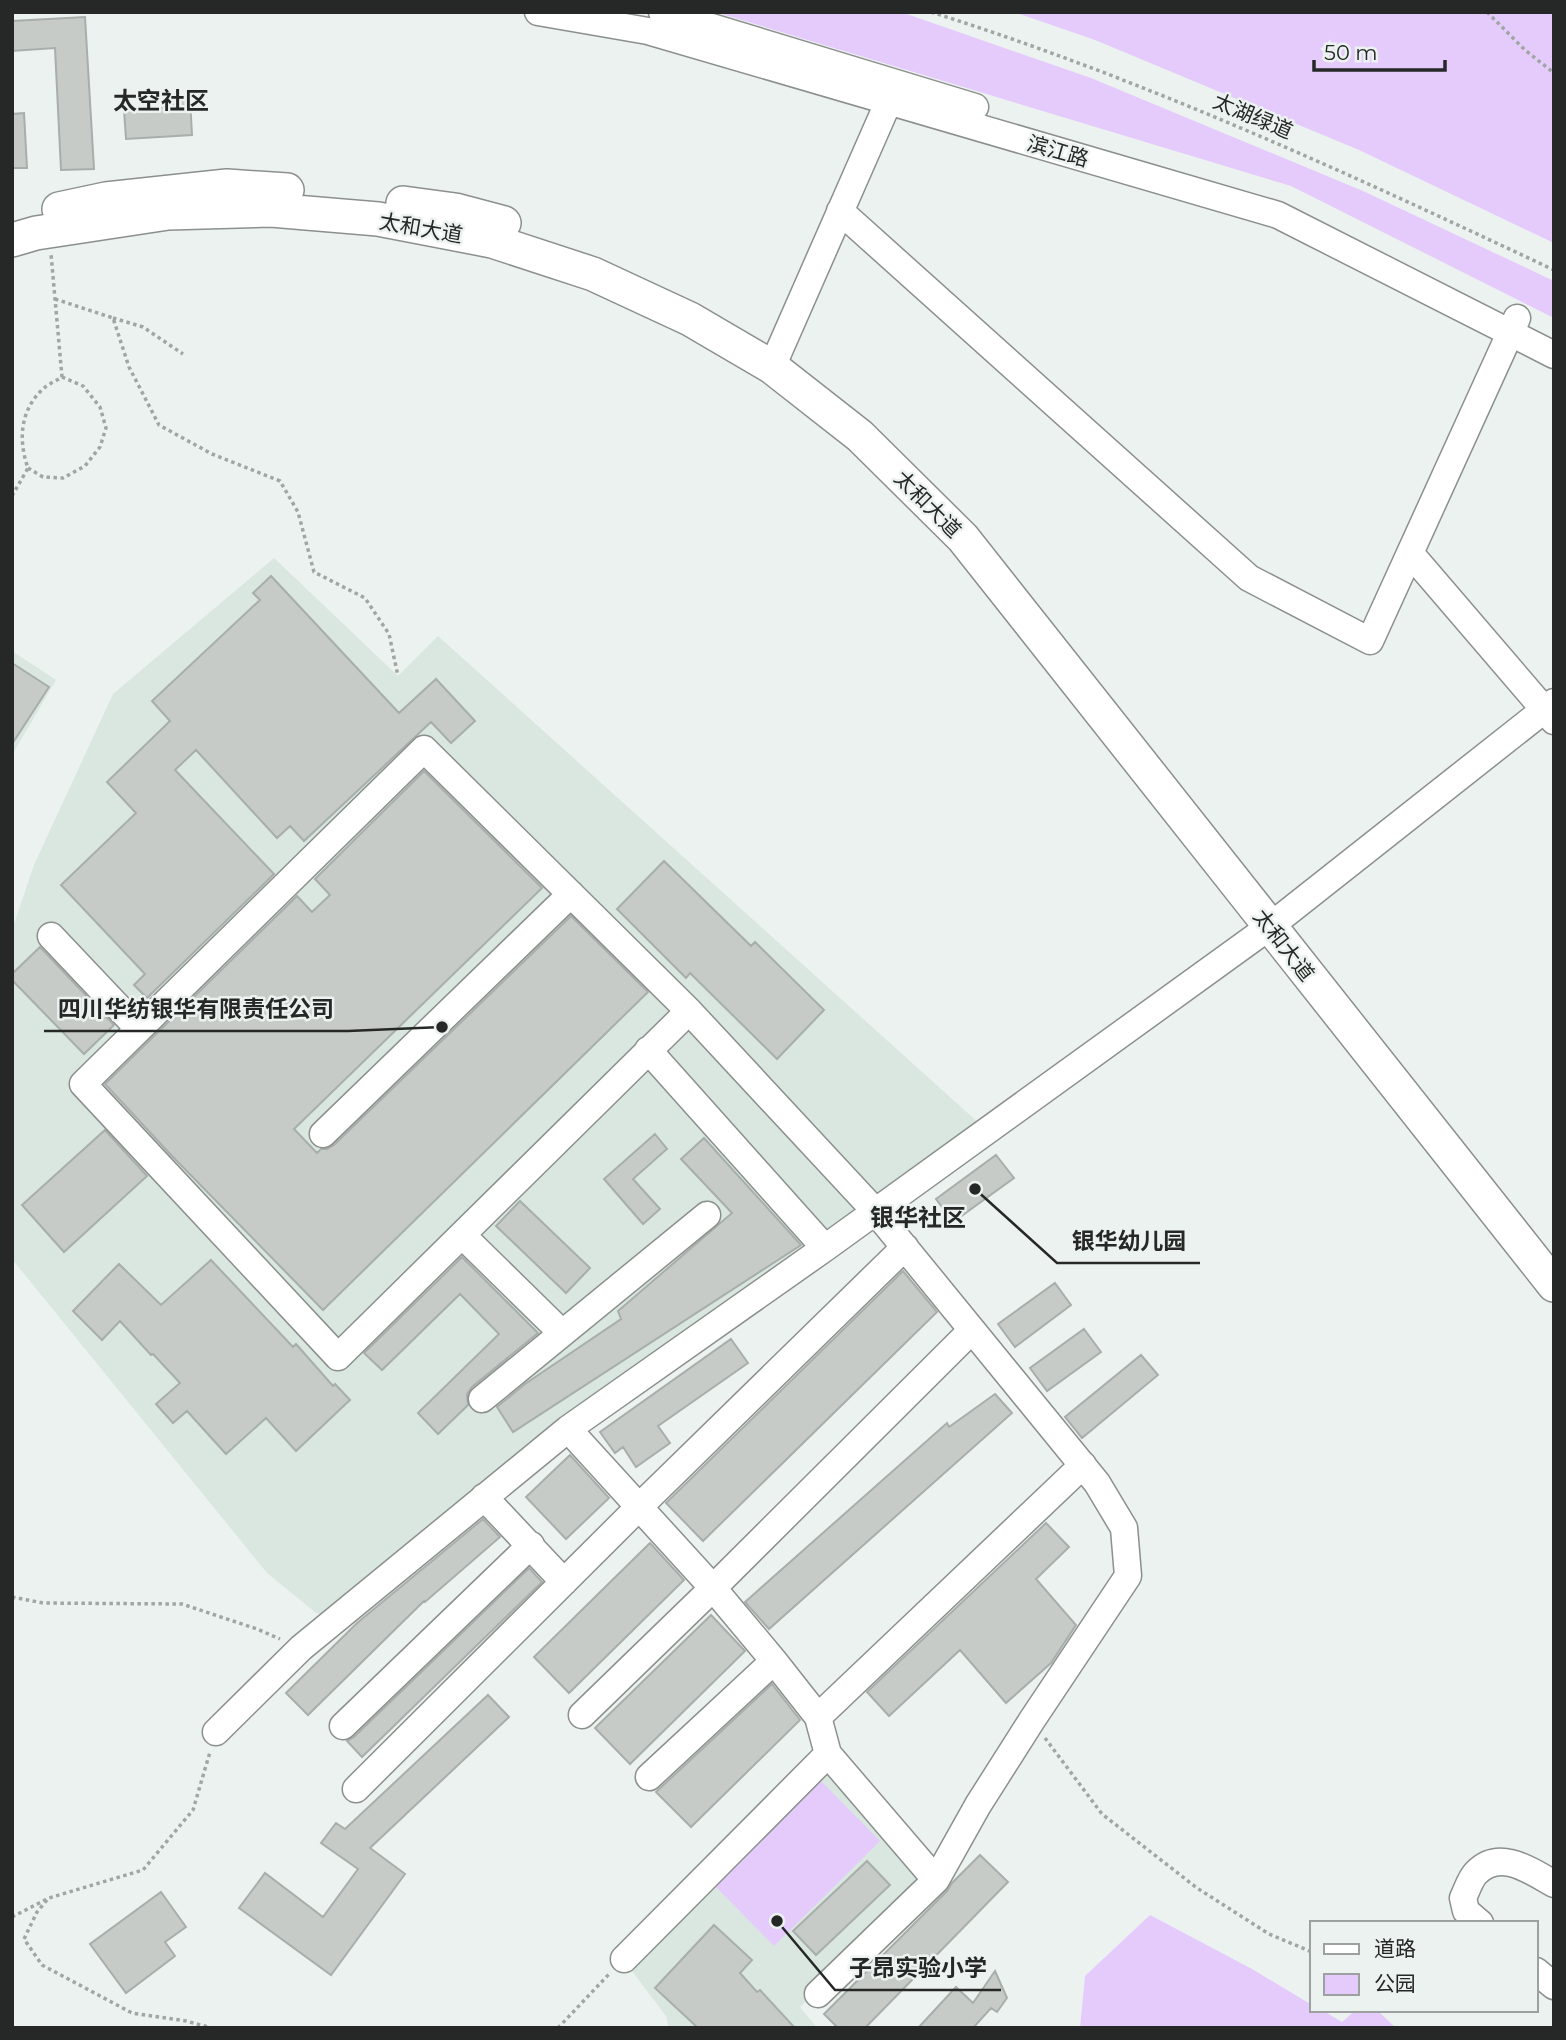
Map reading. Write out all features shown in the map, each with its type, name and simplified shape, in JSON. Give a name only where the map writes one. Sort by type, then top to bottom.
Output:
[{"type":"main road","name":"太和大道","points":[[12,219],[106,198],[227,186],[344,194],[455,210],[549,236],[651,280],[748,330],[775,360]]},
{"type":"main road","name":"太和大道","points":[[12,240],[49,231],[168,213],[271,210],[378,219],[492,241],[593,274],[775,360],[837,393],[912,459],[980,534],[1554,1285]]},
{"type":"main road","name":"太和大道","points":[[1276,921],[1554,1258]]},
{"type":"street","name":"滨江路","points":[[538,12],[648,31],[893,92],[1278,215],[1514,325],[1554,355]]},
{"type":"street","points":[[662,12],[893,92],[775,360]]},
{"type":"street","points":[[841,211],[1249,578],[1370,641],[1514,325],[1554,336]]},
{"type":"street","points":[[216,1732],[301,1648],[568,1429],[825,1248],[1276,921],[1551,711],[1410,552]]},
{"type":"street","points":[[689,1011],[338,1357],[83,1084],[424,749],[689,1011],[875,1211],[1083,1465],[1124,1528],[1128,1576],[978,1805],[936,1880],[818,1994]]},
{"type":"street","points":[[323,1134],[571,894]]},
{"type":"street","points":[[51,936],[139,1029]]},
{"type":"street","points":[[649,1050],[825,1248]]},
{"type":"street","points":[[482,1399],[707,1215]]},
{"type":"street","points":[[462,1235],[562,1333]]},
{"type":"street","points":[[356,1789],[905,1247]]},
{"type":"street","points":[[582,1715],[972,1330]]},
{"type":"street","points":[[568,1429],[713,1588],[774,1661],[818,1717],[828,1754],[936,1880]]},
{"type":"street","points":[[818,1717],[1083,1465]]},
{"type":"street","points":[[484,1497],[564,1582]]},
{"type":"street","points":[[343,1726],[531,1545]]},
{"type":"street","points":[[649,1777],[774,1661]]},
{"type":"street","points":[[624,1959],[828,1754]]},
{"type":"street","points":[[1478,1921],[1466,1911],[1463,1898],[1476,1872],[1493,1863],[1513,1862],[1554,1885]]},
{"type":"street","points":[[1538,1973],[1554,1986]]},
{"type":"path","name":"太湖绿道","points":[[931,12],[1142,87],[1353,175],[1554,270]]},
{"type":"path","points":[[1487,12],[1525,50],[1554,73]]},
{"type":"path","points":[[49,231],[62,377]]},
{"type":"path","points":[[55,299],[143,327],[183,354]]},
{"type":"path","points":[[113,318],[129,368],[159,425],[212,454],[280,481],[298,512],[314,572],[365,598],[389,634],[398,676]]},
{"type":"path","points":[[62,377],[83,386],[100,407],[106,428],[100,447],[85,466],[64,478],[43,477],[28,468],[22,451],[24,417],[44,387],[62,377]]},
{"type":"path","points":[[12,496],[28,468]]},
{"type":"path","points":[[12,1597],[43,1603],[182,1604],[257,1629],[301,1648]]},
{"type":"path","points":[[1032,1720],[1102,1814],[1197,1888],[1269,1934],[1310,1951]]},
{"type":"path","points":[[12,1917],[48,1898],[143,1870],[193,1810],[216,1732]]},
{"type":"path","points":[[48,1898],[37,1912],[24,1939],[42,1965],[132,2013],[212,2028]]},
{"type":"path","points":[[558,2028],[624,1959]]},
{"type":"shaded area","points":[[274,558],[398,676],[438,636],[981,1125],[330,1616],[316,1613],[267,1573],[12,1259],[12,930],[34,865],[113,694]]},
{"type":"shaded area","points":[[12,651],[56,680],[12,755]]},
{"type":"shaded area","points":[[829,1763],[928,1880],[800,2007],[817,2028],[669,2028],[666,2016],[626,1963]]},
{"type":"green space","points":[[715,12],[901,12],[1091,78],[1363,191],[1554,281],[1554,318],[1291,186]]},
{"type":"green space","points":[[1014,12],[1554,12],[1554,243],[1359,150],[1095,40]]},
{"type":"green space","points":[[819,1779],[880,1841],[774,1946],[713,1884]]},
{"type":"green space","points":[[1150,1915],[1252,1969],[1310,2004],[1310,2012],[1325,2012],[1342,2022],[1354,2012],[1379,2012],[1396,2028],[1080,2028],[1085,1976]]},
{"type":"building","points":[[85,17],[94,169],[61,170],[55,48],[12,51],[12,21]]},
{"type":"building","points":[[190,98],[192,135],[126,139],[124,110],[172,107],[174,99]]},
{"type":"building","points":[[24,113],[27,168],[12,168],[12,114]]},
{"type":"building","points":[[271,576],[399,713],[436,679],[475,721],[451,743],[431,722],[304,841],[290,826],[277,838],[196,750],[175,770],[274,874],[147,998],[134,985],[145,974],[61,885],[136,813],[107,782],[170,721],[152,701],[260,600],[253,593]]},
{"type":"building","points":[[12,663],[49,687],[12,744]]},
{"type":"building","points":[[424,771],[542,888],[294,1129],[317,1153],[334,1145],[571,916],[648,992],[323,1310],[105,1084],[297,896],[312,912],[330,895],[315,879]]},
{"type":"building","points":[[664,861],[751,946],[755,942],[824,1010],[777,1059],[690,973],[686,978],[617,909]]},
{"type":"building","points":[[40,947],[114,1025],[84,1054],[12,980],[12,974]]},
{"type":"building","points":[[105,1130],[147,1176],[64,1252],[22,1205]]},
{"type":"building","points":[[655,1134],[667,1149],[633,1179],[660,1209],[643,1224],[604,1179]]},
{"type":"building","points":[[704,1138],[801,1245],[513,1432],[497,1407],[525,1384],[621,1319],[618,1311],[732,1213],[681,1159]]},
{"type":"building","points":[[996,1155],[1014,1178],[953,1222],[936,1199]]},
{"type":"building","points":[[520,1201],[590,1268],[566,1293],[496,1226]]},
{"type":"building","points":[[462,1257],[538,1333],[472,1387],[467,1394],[468,1405],[438,1434],[418,1413],[499,1334],[460,1294],[382,1370],[364,1353]]},
{"type":"building","points":[[211,1260],[293,1347],[296,1344],[333,1386],[335,1384],[350,1400],[296,1451],[266,1418],[226,1454],[187,1411],[173,1423],[156,1404],[180,1383],[120,1321],[102,1340],[73,1311],[119,1264],[161,1305]]},
{"type":"building","points":[[903,1271],[937,1312],[703,1541],[666,1503]]},
{"type":"building","points":[[1055,1283],[1071,1305],[1015,1347],[998,1324]]},
{"type":"building","points":[[1084,1329],[1101,1352],[1047,1391],[1030,1368]]},
{"type":"building","points":[[731,1339],[748,1363],[658,1426],[670,1443],[636,1467],[623,1447],[615,1453],[600,1432]]},
{"type":"building","points":[[1141,1355],[1158,1375],[1082,1438],[1065,1417]]},
{"type":"building","points":[[995,1394],[1012,1413],[769,1629],[745,1602],[947,1423],[949,1427]]},
{"type":"building","points":[[570,1455],[609,1498],[566,1539],[526,1497]]},
{"type":"building","points":[[483,1519],[500,1537],[424,1601],[308,1715],[286,1693],[357,1623]]},
{"type":"building","points":[[1046,1523],[1069,1547],[1036,1579],[1076,1625],[1051,1663],[1006,1703],[960,1650],[889,1716],[867,1692]]},
{"type":"building","points":[[650,1543],[684,1580],[569,1693],[534,1657]]},
{"type":"building","points":[[529,1568],[542,1582],[362,1757],[347,1741]]},
{"type":"building","points":[[711,1615],[745,1651],[630,1764],[595,1728]]},
{"type":"building","points":[[772,1684],[800,1720],[691,1827],[656,1792]]},
{"type":"building","points":[[488,1695],[509,1717],[370,1848],[405,1874],[331,1975],[239,1908],[265,1873],[323,1917],[358,1869],[321,1843],[336,1823],[345,1829]]},
{"type":"building","points":[[980,1855],[1008,1882],[865,2028],[838,2028],[824,2014]]},
{"type":"building","points":[[867,1861],[890,1885],[816,1955],[793,1931]]},
{"type":"building","points":[[161,1892],[186,1927],[165,1942],[175,1956],[126,1993],[90,1944]]},
{"type":"building","points":[[714,1925],[752,1960],[740,1973],[757,1992],[760,1990],[795,2028],[698,2028],[655,1988]]},
{"type":"building","points":[[995,1971],[1007,1998],[997,2012],[991,2008],[973,2028],[918,2028],[956,1987],[973,2003]]},
{"type":"place","name":"四川华纺银华有限责任公司","points":[[442,1027]]},
{"type":"place","name":"银华幼儿园","points":[[975,1189]]},
{"type":"place","name":"子昂实验小学","points":[[777,1921]]},
{"type":"district","name":"太空社区","points":[[161,100]]},
{"type":"district","name":"银华社区","points":[[918,1217]]}]
